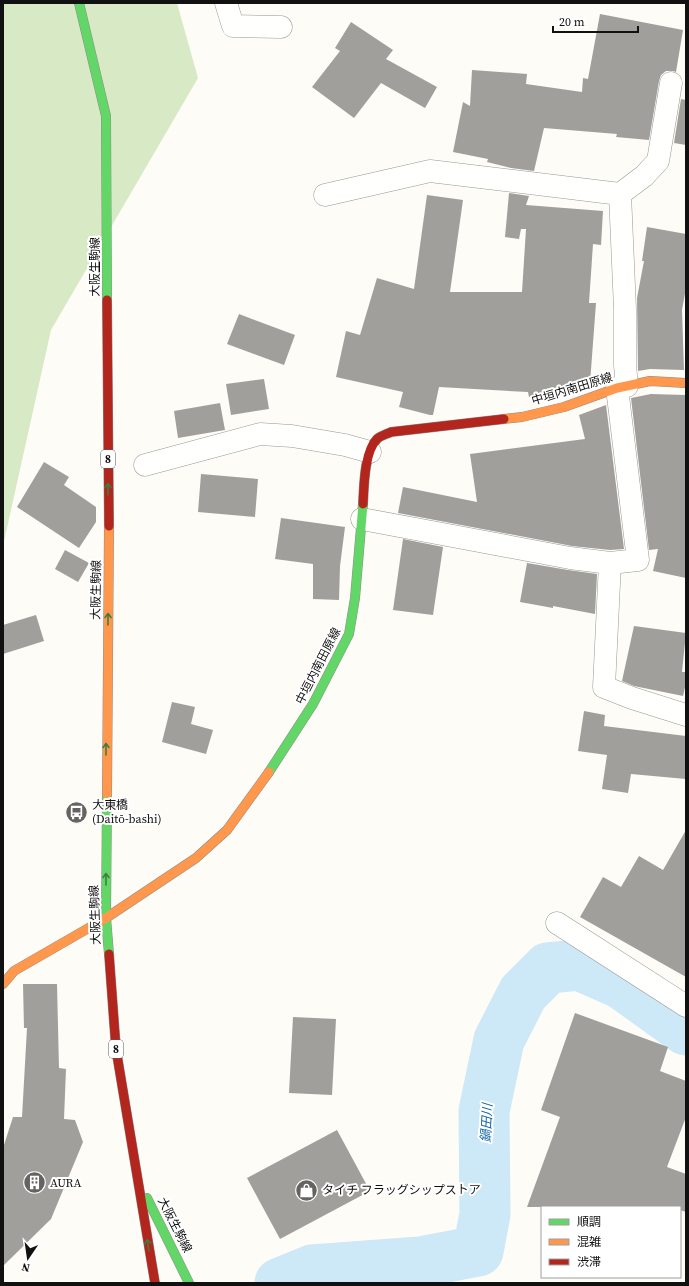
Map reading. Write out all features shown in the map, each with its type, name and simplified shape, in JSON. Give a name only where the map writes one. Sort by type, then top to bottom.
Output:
[{"type":"main road","name":"大阪生駒線","points":[[79,3],[106,116],[109,520],[106,918],[116,1049],[155,1283]]},
{"type":"main road","name":"中垣内南田原線","points":[[3,984],[14,971],[106,918],[196,858],[227,830],[260,786],[313,704],[349,634],[355,598],[366,467],[370,452],[377,439],[390,432],[522,417],[564,407],[592,396],[622,387],[650,381],[686,383]]},
{"type":"main road","name":"大阪生駒線","points":[[138,1179],[189,1283]]},
{"type":"street","points":[[226,3],[233,26],[281,27]]},
{"type":"street","points":[[325,195],[430,171],[620,194],[644,176],[658,161],[671,83]]},
{"type":"street","points":[[362,519],[570,558],[610,563],[638,560],[622,387],[625,365],[625,309],[620,194]]},
{"type":"street","points":[[145,465],[260,434],[292,436],[345,445],[370,452]]},
{"type":"street","points":[[610,563],[604,687],[632,698],[686,715]]},
{"type":"street","points":[[557,923],[686,1006]]},
{"type":"green space","points":[[3,3],[177,3],[198,78],[51,330],[3,546]]},
{"type":"building","points":[[600,14],[683,30],[676,72],[666,71],[661,75],[659,81],[649,140],[616,137],[617,134],[544,128],[534,171],[511,168],[487,162],[488,159],[453,152],[463,102],[470,106],[472,70],[527,74],[526,84],[582,92],[583,78],[588,79]]},
{"type":"building","points":[[351,22],[393,50],[386,59],[437,87],[425,108],[381,83],[354,118],[312,87],[340,51],[335,48]]},
{"type":"building","points":[[681,99],[686,100],[686,145],[674,143]]},
{"type":"building","points":[[509,193],[529,196],[526,205],[603,211],[601,245],[593,244],[589,303],[596,303],[590,383],[561,395],[529,397],[528,392],[439,387],[433,415],[430,415],[399,407],[403,392],[336,377],[346,331],[360,335],[377,278],[414,289],[427,195],[463,200],[450,292],[522,292],[526,229],[521,229],[519,239],[505,237]]},
{"type":"building","points":[[647,227],[686,234],[686,288],[682,310],[684,370],[650,369],[638,371],[637,298],[644,261],[642,261]]},
{"type":"building","points":[[239,314],[295,335],[284,365],[227,344]]},
{"type":"building","points":[[264,379],[269,409],[231,415],[226,384]]},
{"type":"building","points":[[651,394],[686,395],[686,578],[653,571],[658,549],[649,550],[631,398]]},
{"type":"building","points":[[220,403],[225,430],[178,438],[174,411]]},
{"type":"building","points":[[606,405],[624,549],[610,550],[572,546],[398,513],[403,487],[477,502],[470,454],[585,439],[579,415]]},
{"type":"building","points":[[44,462],[69,477],[64,485],[96,507],[96,522],[79,548],[17,507]]},
{"type":"building","points":[[201,474],[258,479],[255,517],[198,512]]},
{"type":"building","points":[[281,518],[345,527],[340,566],[339,600],[313,599],[313,564],[275,559]]},
{"type":"building","points":[[403,539],[443,547],[433,615],[393,610]]},
{"type":"building","points":[[65,550],[89,563],[78,582],[55,569]]},
{"type":"building","points":[[527,563],[597,574],[595,614],[553,606],[553,608],[520,602]]},
{"type":"building","points":[[36,615],[44,641],[3,654],[3,625]]},
{"type":"building","points":[[634,626],[686,633],[682,672],[686,672],[686,683],[683,696],[634,686],[622,681]]},
{"type":"building","points":[[172,702],[195,707],[191,724],[213,730],[206,754],[162,742]]},
{"type":"building","points":[[584,711],[605,715],[604,726],[686,736],[686,779],[631,774],[628,793],[602,789],[607,755],[578,751]]},
{"type":"building","points":[[686,830],[686,977],[580,917],[603,877],[621,887],[639,856],[663,870]]},
{"type":"building","name":"AURA","points":[[23,984],[57,984],[59,1068],[66,1069],[64,1119],[75,1120],[83,1142],[51,1219],[3,1266],[3,1148],[13,1117],[22,1117],[27,1028],[24,1028]]},
{"type":"building","points":[[575,1013],[668,1047],[660,1071],[686,1081],[686,1117],[667,1167],[686,1174],[686,1212],[681,1210],[681,1206],[527,1207],[560,1117],[541,1110]]},
{"type":"building","points":[[293,1017],[336,1019],[332,1095],[289,1093]]},
{"type":"building","points":[[337,1130],[370,1191],[280,1239],[247,1178]]},
{"type":"waterway","name":"鍋田川","points":[[280,1283],[312,1270],[420,1262],[478,1251],[485,1214],[484,1111],[499,1040],[523,993],[548,968],[579,965],[622,984],[686,1030]]},
{"type":"traffic: fast","points":[[79,3],[106,116],[107,300]]},
{"type":"traffic: fast","points":[[269,772],[313,704],[349,634],[355,598],[363,504]]},
{"type":"traffic: fast","points":[[107,794],[106,918],[109,954]]},
{"type":"traffic: fast","points":[[147,1198],[189,1283]]},
{"type":"traffic: slow","points":[[504,419],[522,417],[564,407],[617,388],[650,381],[686,383]]},
{"type":"traffic: slow","points":[[107,794],[109,526]]},
{"type":"traffic: slow","points":[[3,984],[14,971],[106,918],[196,858],[227,830],[269,772]]},
{"type":"traffic: jam","points":[[107,300],[109,526]]},
{"type":"traffic: jam","points":[[363,504],[364,479],[369,452],[377,439],[380,437],[391,432],[504,419]]},
{"type":"traffic: jam","points":[[109,954],[116,1049],[155,1283]]},
{"type":"place","name":"大東橋 (Daitō-bashi)","points":[[77,812]]},
{"type":"place","name":"AURA","points":[[34,1183]]},
{"type":"place","name":"タイチ フラッグシップストア","points":[[306,1190]]}]
